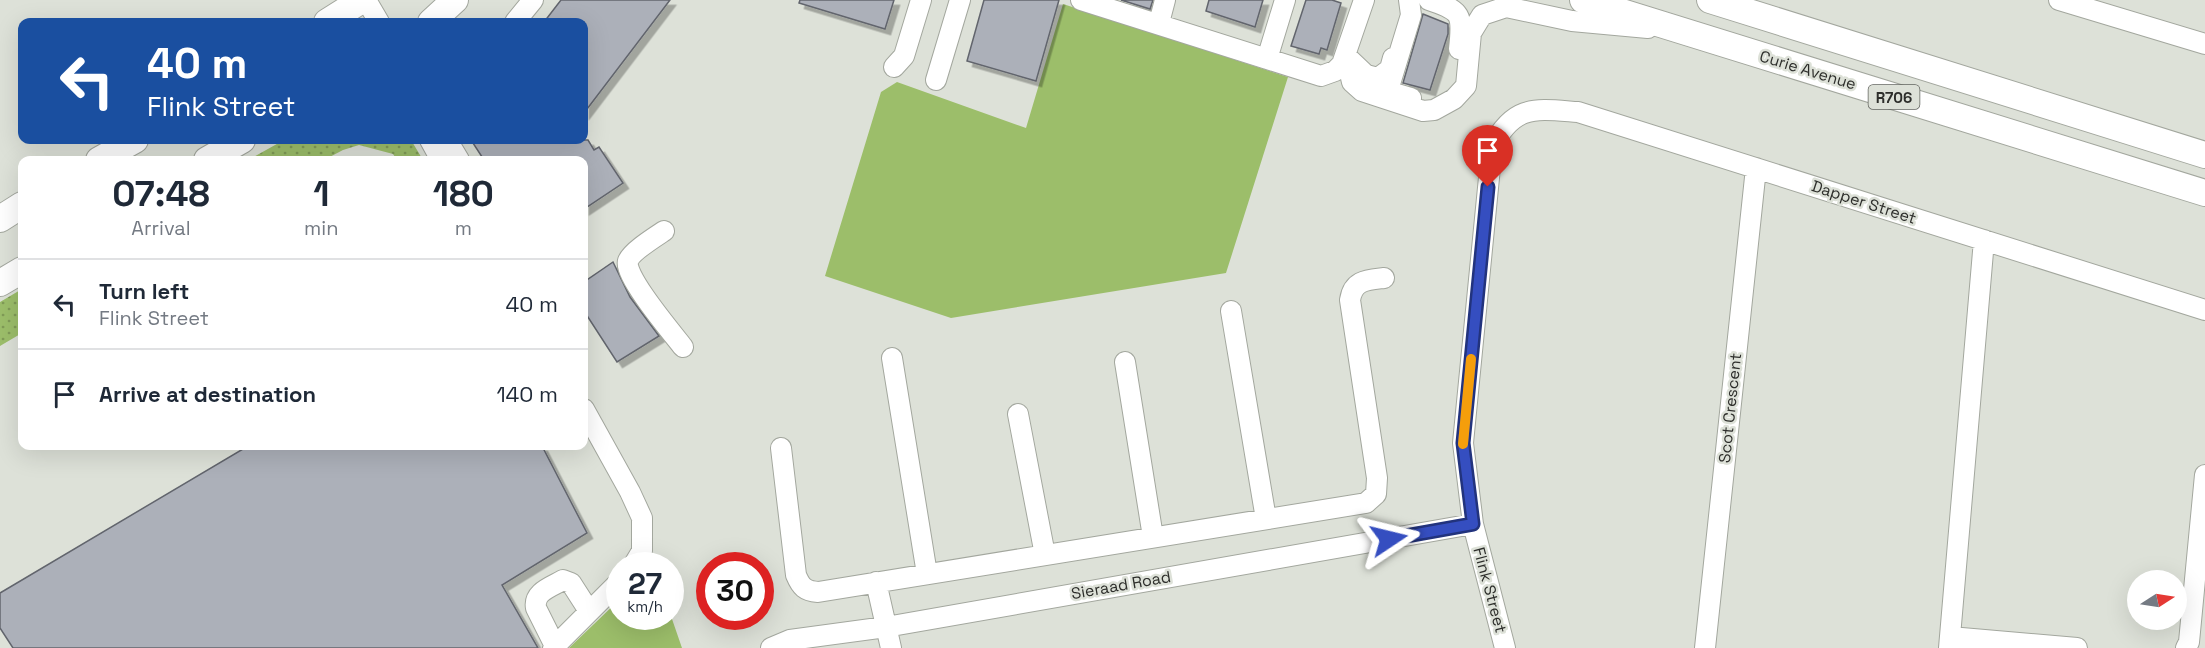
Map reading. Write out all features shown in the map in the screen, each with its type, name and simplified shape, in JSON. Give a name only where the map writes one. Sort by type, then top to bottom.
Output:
[{"type":"main road","points":[[418,18],[437,0]]},
{"type":"main road","points":[[435,18],[455,0]]},
{"type":"main road","name":"Curie Avenue","points":[[1583,0],[2205,194]]},
{"type":"main road","name":"R706","points":[[1710,0],[2205,156]]},
{"type":"main road","points":[[334,18],[357,6]]},
{"type":"main road","points":[[106,156],[128,144]]},
{"type":"main road","points":[[214,156],[235,144]]},
{"type":"main road","points":[[2106,163],[2205,208]]},
{"type":"main road","points":[[0,219],[18,208]]},
{"type":"main road","points":[[0,284],[18,273]]},
{"type":"street","points":[[518,18],[533,0]]},
{"type":"street","points":[[894,67],[904,56],[921,0]]},
{"type":"street","points":[[936,80],[960,0]]},
{"type":"street","points":[[1081,0],[1321,76],[1335,71],[1342,64],[1364,0]]},
{"type":"street","points":[[1159,23],[1166,0]]},
{"type":"street","points":[[1261,57],[1272,0]]},
{"type":"street","points":[[1261,57],[1285,0]]},
{"type":"street","points":[[1390,100],[1386,88],[1409,0]]},
{"type":"street","points":[[1409,0],[1411,15],[1389,87],[1394,93],[1422,102],[1443,97],[1456,80],[1461,30],[1460,18],[1453,8],[1429,0]]},
{"type":"street","points":[[1346,56],[1352,82],[1362,91],[1423,111],[1434,110],[1454,99],[1466,86],[1471,33],[1467,12],[1459,1],[1455,0]]},
{"type":"street","points":[[2059,0],[2205,44]]},
{"type":"street","points":[[357,6],[374,18]]},
{"type":"street","points":[[1471,33],[1482,15],[1506,7],[1572,21],[1683,31]]},
{"type":"street","points":[[1346,56],[1366,75],[1378,78],[1390,69]]},
{"type":"street","name":"Dapper Street","points":[[1520,114],[1541,110],[1578,112],[2205,310]]},
{"type":"street","name":"Flink Street","points":[[1505,648],[1473,524],[1463,443],[1492,147],[1502,127],[1520,114]]},
{"type":"street","name":"Scot Crescent","points":[[1705,648],[1756,168]]},
{"type":"street","points":[[664,231],[632,256],[627,262],[627,268],[634,282],[683,347]]},
{"type":"street","points":[[1984,240],[1950,642],[2077,648]]},
{"type":"street","points":[[781,448],[793,560],[796,575],[807,591],[818,592],[1366,503],[1376,494],[1377,478],[1350,300],[1355,286],[1362,281],[1384,278]]},
{"type":"street","points":[[1231,311],[1266,519]]},
{"type":"street","points":[[892,358],[927,574]]},
{"type":"street","points":[[1125,362],[1153,537]]},
{"type":"street","points":[[1017,414],[1045,555]]},
{"type":"street","points":[[588,416],[642,518],[641,552]]},
{"type":"street","points":[[2187,645],[2205,475]]},
{"type":"street","name":"Sieraad Road","points":[[771,648],[790,640],[886,627],[1473,524]]},
{"type":"street","points":[[589,611],[567,580],[539,594],[534,602],[554,647],[606,595]]},
{"type":"street","points":[[876,582],[891,648]]},
{"type":"green space","points":[[1063,4],[1288,77],[1226,273],[951,318],[825,276],[881,92],[897,82],[1026,128]]},
{"type":"green space","points":[[277,144],[413,144],[421,156],[394,156],[359,145],[332,156],[255,156]]},
{"type":"green space","points":[[18,291],[18,335],[0,346],[0,302]]},
{"type":"green space","points":[[606,612],[606,630],[676,630],[682,648],[569,648]]},
{"type":"building","points":[[561,0],[670,0],[588,108],[588,18],[547,18]]},
{"type":"building","points":[[800,0],[894,0],[885,29],[799,3]]},
{"type":"building","points":[[984,0],[1059,0],[1036,81],[967,61]]},
{"type":"building","points":[[1121,0],[1153,0],[1150,9]]},
{"type":"building","points":[[1209,0],[1263,0],[1255,27],[1206,11]]},
{"type":"building","points":[[1306,0],[1332,0],[1341,3],[1327,50],[1321,48],[1319,54],[1291,46]]},
{"type":"building","points":[[1423,14],[1448,24],[1448,34],[1430,90],[1403,83]]},
{"type":"building","points":[[588,140],[594,150],[599,147],[623,183],[588,206],[588,156],[481,156],[474,144],[588,144]]},
{"type":"building","points":[[613,262],[630,297],[659,336],[617,362],[588,317],[588,279]]},
{"type":"building","points":[[241,450],[544,450],[587,533],[502,585],[538,648],[13,648],[0,628],[0,593]]},
{"type":"slow traffic","points":[[1463,444],[1471,359]]},
{"type":"route","points":[[1389,539],[1473,524],[1463,443],[1488,187]]}]
